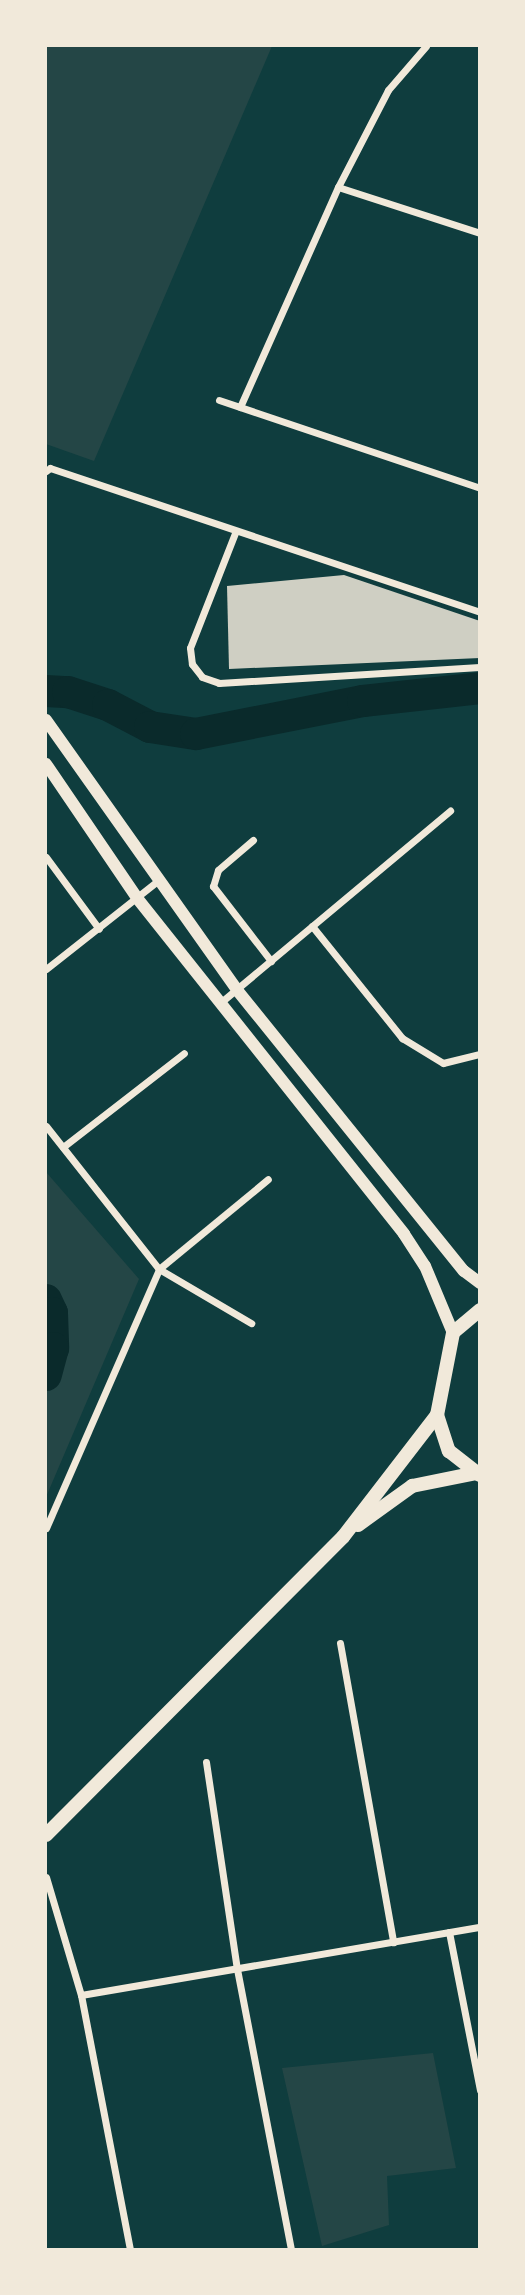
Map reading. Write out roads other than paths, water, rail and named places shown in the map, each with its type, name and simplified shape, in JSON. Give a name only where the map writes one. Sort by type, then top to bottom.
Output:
[{"type":"main road","points":[[46,1835],[343,1536],[437,1415],[453,1333],[480,1310]]},
{"type":"main road","points":[[437,1415],[449,1451],[478,1474]]},
{"type":"main road","points":[[343,1536],[412,1486],[478,1474]]},
{"type":"street","points":[[240,407],[338,187],[388,90],[424,46]]},
{"type":"street","points":[[338,187],[480,233]]},
{"type":"street","points":[[219,400],[480,488]]},
{"type":"street","points":[[46,471],[480,612]]},
{"type":"street","points":[[235,533],[190,648],[192,664],[202,677],[219,683],[480,667]]},
{"type":"street","points":[[47,721],[156,882],[237,989],[464,1271],[480,1283]]},
{"type":"street","points":[[46,764],[137,898],[404,1234],[425,1266],[453,1333]]},
{"type":"street","points":[[220,1004],[450,811]]},
{"type":"street","points":[[253,840],[218,870],[213,886],[271,961]]},
{"type":"street","points":[[46,857],[99,929]]},
{"type":"street","points":[[46,970],[156,882]]},
{"type":"street","points":[[312,926],[402,1038],[443,1063],[480,1054]]},
{"type":"street","points":[[63,1147],[184,1053]]},
{"type":"street","points":[[46,1126],[159,1269],[251,1323]]},
{"type":"street","points":[[46,1528],[159,1269],[268,1179]]},
{"type":"street","points":[[340,1643],[393,1942]]},
{"type":"street","points":[[206,1762],[237,1969],[291,2249]]},
{"type":"street","points":[[46,1877],[81,1995],[130,2249]]},
{"type":"street","points":[[81,1995],[480,1927]]},
{"type":"street","points":[[449,1932],[480,2090]]},
{"type":"waterway","points":[[46,691],[68,692],[108,705],[150,727],[196,734],[363,701],[480,688]]},
{"type":"waterway","points":[[46,1300],[52,1313],[53,1348],[46,1375]]}]
